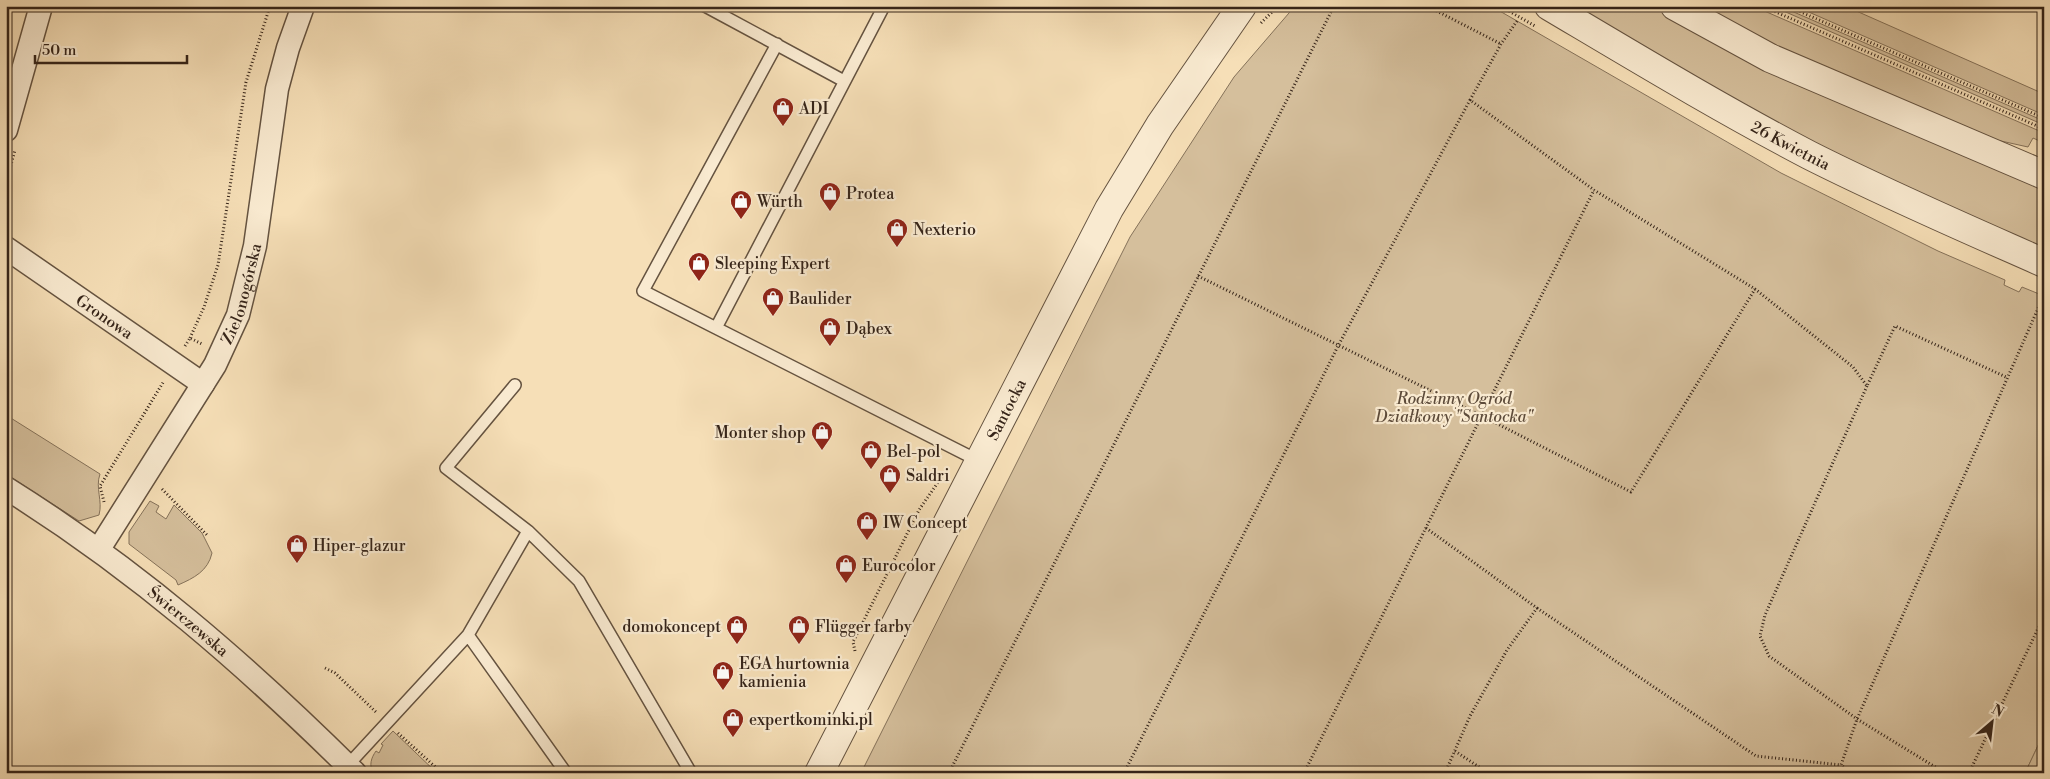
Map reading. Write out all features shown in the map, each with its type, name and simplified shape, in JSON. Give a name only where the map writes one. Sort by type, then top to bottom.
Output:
[{"type":"street","points":[[6,130],[41,6]]},
{"type":"street","name":"Zielonogórska","points":[[99,549],[203,384],[226,344],[242,304],[255,246],[277,90],[288,48],[303,6]]},
{"type":"street","name":"Santocka","points":[[819,773],[1113,202],[1160,125],[1242,6]]},
{"type":"street","name":"Santocka","points":[[1209,55],[1261,6]]},
{"type":"street","name":"26 Kwietnia","points":[[1549,6],[1713,102],[1809,154],[1892,196],[2044,263]]},
{"type":"street","points":[[1675,6],[1777,62],[2044,175]]},
{"type":"street","name":"Gronowa","points":[[6,248],[203,384]]},
{"type":"street","name":"Świerczewska","points":[[6,488],[99,549],[214,642],[277,697],[352,769]]},
{"type":"lane","points":[[705,6],[844,81]]},
{"type":"lane","points":[[716,328],[884,6]]},
{"type":"lane","points":[[777,44],[642,291],[979,461]]},
{"type":"lane","points":[[515,385],[446,468],[528,531],[579,581],[691,773]]},
{"type":"lane","points":[[352,769],[468,635],[528,531]]},
{"type":"lane","points":[[468,635],[566,773]]},
{"type":"path","points":[[190,338],[204,307],[218,265],[246,82],[270,6]]},
{"type":"path","points":[[949,773],[1334,6]]},
{"type":"path","points":[[1427,6],[1501,44]]},
{"type":"path","points":[[1762,6],[2044,129]]},
{"type":"path","points":[[1787,6],[2044,118]]},
{"type":"path","points":[[1124,773],[1338,346],[1470,100],[1501,44],[1517,21]]},
{"type":"path","points":[[1470,100],[1594,190],[1755,289],[1853,367],[1867,386]]},
{"type":"path","points":[[1304,773],[1480,415],[1594,190]]},
{"type":"path","points":[[1198,276],[1631,492],[1755,289]]},
{"type":"path","points":[[1841,765],[1858,719],[2006,377],[2044,295]]},
{"type":"path","points":[[1945,773],[1858,719],[1769,656],[1760,636],[1765,615],[1895,326],[2006,377]]},
{"type":"path","points":[[1426,528],[1537,608],[1756,756],[1841,765],[1852,773]]},
{"type":"path","points":[[1445,773],[1470,716],[1507,650],[1537,608]]},
{"type":"path","points":[[1969,773],[2044,616]]},
{"type":"path","points":[[1455,751],[1488,773]]},
{"type":"green space","name":"Rodzinny Ogród Działkowy \"Santocka\"","points":[[1295,6],[1491,6],[1781,173],[1938,251],[2005,280],[2004,285],[2019,292],[2022,287],[2044,296],[2044,733],[2025,773],[861,773],[1130,237],[1234,77]]},
{"type":"green space","points":[[1572,6],[1655,6],[1709,39],[2044,186],[2044,250],[1916,194],[1788,131]]},
{"type":"green space","points":[[1696,6],[1753,6],[2044,133],[2044,143],[2033,138],[2028,147],[1983,137],[1811,65]]},
{"type":"green space","points":[[1772,6],[1780,6],[2044,121],[2044,125]]},
{"type":"green space","points":[[1795,6],[1845,6],[2044,94],[2044,115]]},
{"type":"green space","points":[[6,415],[100,474],[98,484],[99,515],[79,521],[6,474]]},
{"type":"green space","points":[[150,501],[159,506],[156,512],[166,519],[174,505],[202,533],[212,553],[207,565],[200,573],[178,585],[176,580],[129,544],[129,532]]},
{"type":"green space","points":[[393,731],[437,773],[373,773],[371,762],[373,756],[376,751],[379,753],[383,745],[381,744]]},
{"type":"green space","points":[[2044,733],[2044,773],[2025,773]]},
{"type":"place","name":"ADI","points":[[783,127]]},
{"type":"place","name":"Protea","points":[[830,212]]},
{"type":"place","name":"Würth","points":[[741,220]]},
{"type":"place","name":"Nexterio","points":[[897,248]]},
{"type":"place","name":"Sleeping Expert","points":[[699,282]]},
{"type":"place","name":"Baulider","points":[[773,317]]},
{"type":"place","name":"Dąbex","points":[[830,347]]},
{"type":"place","name":"Monter shop","points":[[822,451]]},
{"type":"place","name":"Bel-pol","points":[[871,470]]},
{"type":"place","name":"Saldri","points":[[890,494]]},
{"type":"place","name":"IW Concept","points":[[867,541]]},
{"type":"place","name":"Hiper-glazur","points":[[297,564]]},
{"type":"place","name":"Eurocolor","points":[[846,584]]},
{"type":"place","name":"domokoncept","points":[[737,645]]},
{"type":"place","name":"Flügger farby","points":[[799,645]]},
{"type":"place","name":"EGA hurtownia kamienia","points":[[723,691]]},
{"type":"place","name":"expertkominki.pl","points":[[733,738]]}]
